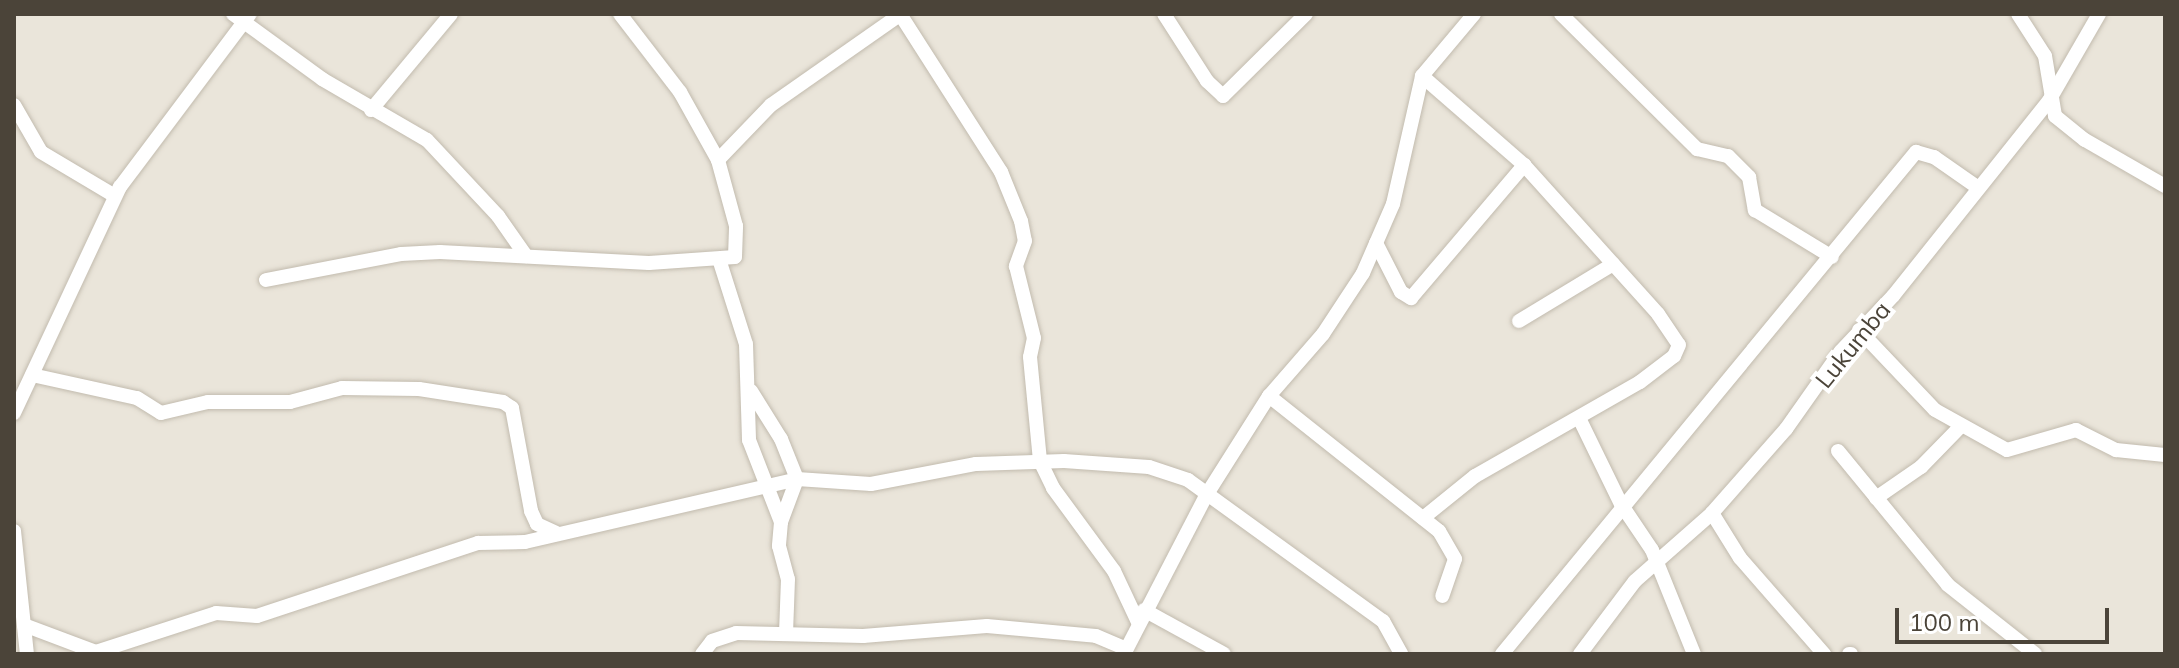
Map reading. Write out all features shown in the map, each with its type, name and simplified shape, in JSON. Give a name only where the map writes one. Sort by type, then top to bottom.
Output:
[{"type":"street","points":[[371,110],[451,14]]},
{"type":"street","points":[[266,280],[401,254],[526,256],[649,263],[735,257],[738,250],[718,160],[680,92],[620,14]]},
{"type":"street","points":[[718,160],[785,94],[900,14],[1001,172],[1021,221],[1025,241],[1016,266],[1034,338],[1030,357],[1040,461],[1053,488],[1114,571],[1141,616],[1224,654]]},
{"type":"street","points":[[1164,14],[1207,81],[1223,96],[1306,14]]},
{"type":"street","points":[[702,654],[712,641],[736,633],[863,636],[987,626],[1096,636],[1125,651],[1207,494],[1269,396],[1347,301],[1376,243],[1398,185],[1422,76],[1474,14]]},
{"type":"street","points":[[1561,14],[1697,149],[1728,156],[1749,177],[1755,210],[1832,257]]},
{"type":"street","points":[[2018,14],[2045,56],[2050,99],[2061,124],[2165,186]]},
{"type":"street","name":"Lukumba","points":[[1580,654],[1657,562],[1712,513],[1786,429],[1859,330],[1893,296],[2050,99],[2099,14]]},
{"type":"street","points":[[14,413],[115,196],[242,17],[371,110],[427,140],[498,216],[526,256]]},
{"type":"street","points":[[1422,76],[1524,165],[1613,264],[1679,345],[1662,366],[1580,420],[1554,429],[1475,476],[1423,518]]},
{"type":"street","points":[[14,105],[41,152],[115,196]]},
{"type":"street","points":[[1502,654],[1621,504],[1832,257],[1916,152],[1934,157],[1977,187]]},
{"type":"street","points":[[1376,243],[1401,292],[1411,298],[1524,165]]},
{"type":"street","points":[[719,259],[744,332],[751,391],[749,440],[781,522]]},
{"type":"street","points":[[1519,321],[1613,264]]},
{"type":"street","points":[[1859,330],[1935,410],[1960,427],[2013,452],[2070,429],[2116,450],[2165,455]]},
{"type":"street","points":[[32,375],[137,398],[161,413],[208,402],[290,402],[342,388],[419,389],[503,402],[512,408],[531,511],[537,524],[556,533]]},
{"type":"street","points":[[751,391],[781,439],[797,479],[781,522],[779,546],[788,579],[786,633]]},
{"type":"street","points":[[1269,396],[1439,531],[1455,559],[1442,596]]},
{"type":"street","points":[[1580,420],[1621,504],[1657,562],[1694,654]]},
{"type":"street","points":[[1876,498],[1921,467],[1960,427]]},
{"type":"street","points":[[1838,451],[1948,585],[2035,654]]},
{"type":"street","points":[[24,625],[96,652],[216,613],[257,616],[478,543],[525,542],[797,479],[871,484],[976,464],[1040,461],[1167,470],[1207,494],[1383,621],[1401,654]]},
{"type":"street","points":[[1712,513],[1740,558],[1824,654]]},
{"type":"street","points":[[14,531],[27,654]]},
{"type":"shaded area","points":[[14,14],[2165,14],[2165,654],[14,654]]}]
